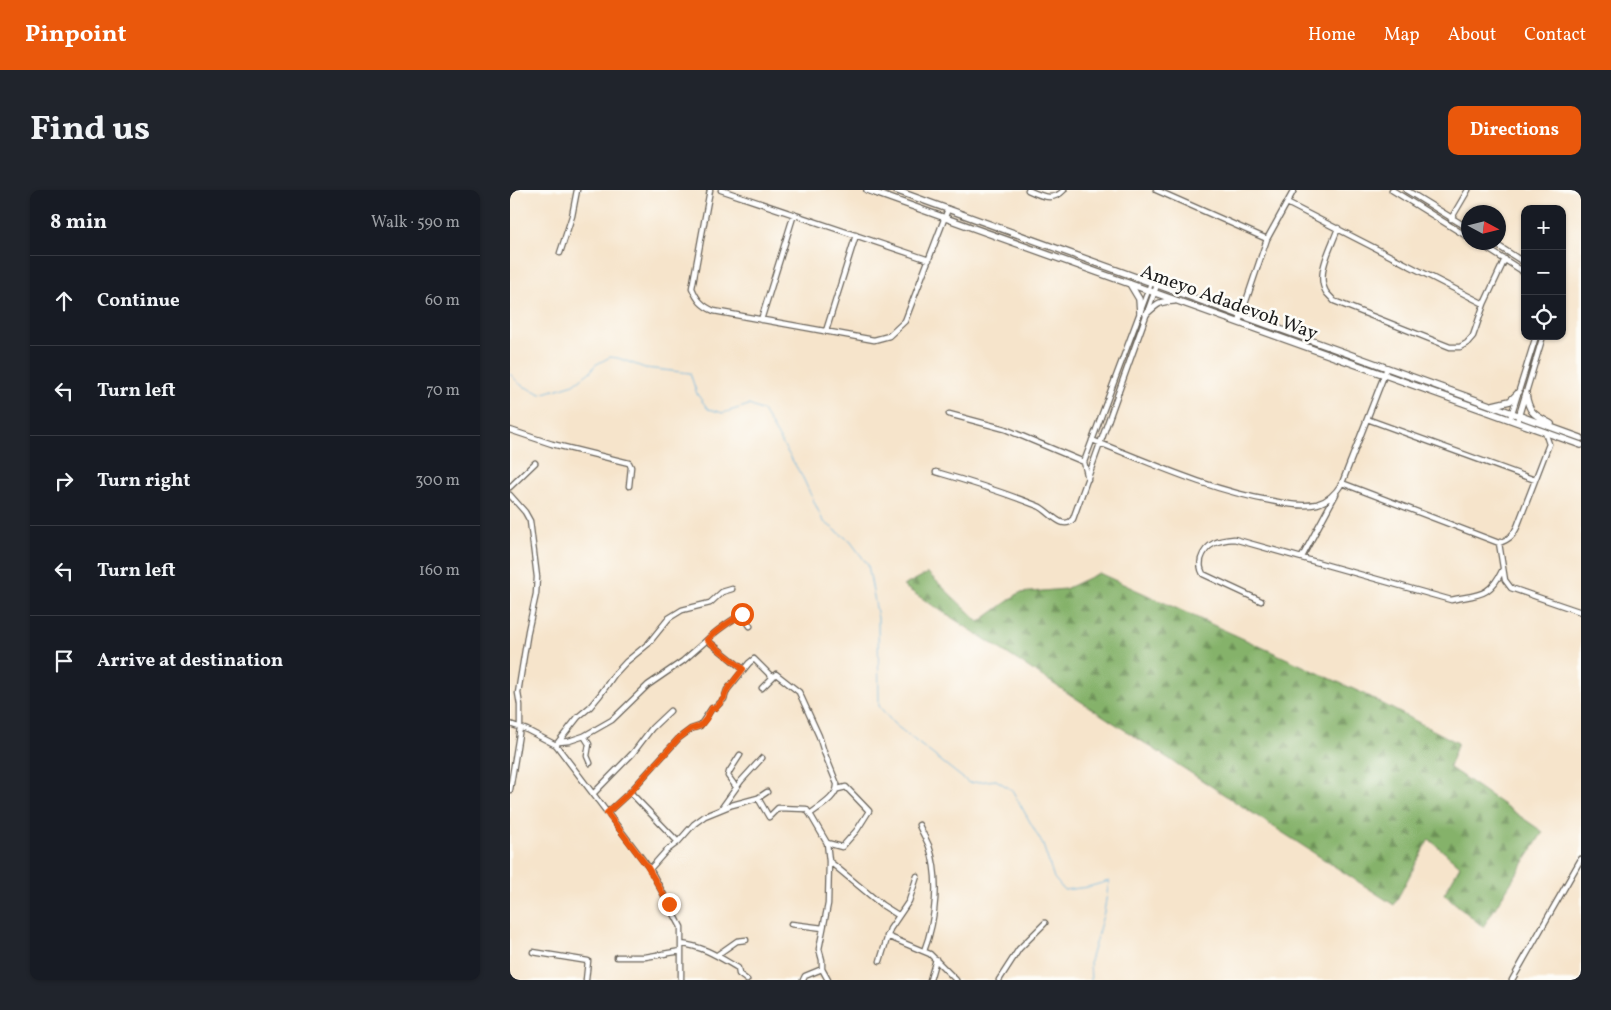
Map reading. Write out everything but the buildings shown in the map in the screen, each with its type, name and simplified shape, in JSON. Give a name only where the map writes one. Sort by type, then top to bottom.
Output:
[{"type":"street","points":[[560,253],[572,216],[577,190]]},
{"type":"street","points":[[710,190],[692,288],[696,298],[704,306],[714,311],[874,340],[888,336],[906,321],[948,209]]},
{"type":"street","points":[[721,190],[929,260]]},
{"type":"street","name":"Ameyo Adadevoh Way","points":[[867,190],[1384,374],[1511,416]]},
{"type":"street","name":"Ameyo Adadevoh Way","points":[[895,190],[1492,406],[1545,432],[1581,444]]},
{"type":"street","points":[[1028,190],[1046,198],[1055,197],[1064,190]]},
{"type":"street","points":[[1156,190],[1267,239]]},
{"type":"street","points":[[1239,322],[1267,239],[1294,190]]},
{"type":"street","points":[[1392,190],[1461,232]]},
{"type":"street","points":[[1406,190],[1461,224]]},
{"type":"street","points":[[1448,224],[1468,190]]},
{"type":"street","points":[[1287,203],[1484,304]]},
{"type":"street","points":[[762,320],[794,214]]},
{"type":"street","points":[[1338,228],[1323,270],[1323,282],[1326,292],[1334,301],[1450,347],[1467,343],[1473,336],[1484,304],[1505,260]]},
{"type":"street","points":[[826,331],[856,235]]},
{"type":"street","points":[[1489,250],[1521,270]]},
{"type":"street","points":[[1505,250],[1521,260]]},
{"type":"street","points":[[1130,284],[1139,299],[1143,313]]},
{"type":"street","points":[[936,472],[1008,494],[1044,508],[1056,520],[1066,524],[1073,519],[1154,284]]},
{"type":"street","points":[[1088,480],[1084,462],[1143,313],[1164,301],[1179,301]]},
{"type":"street","points":[[1511,416],[1535,340]]},
{"type":"street","points":[[1518,419],[1542,340]]},
{"type":"street","points":[[1302,557],[1342,483],[1387,368]]},
{"type":"street","points":[[1492,406],[1510,401],[1519,392]]},
{"type":"street","points":[[1526,394],[1531,412],[1566,432]]},
{"type":"street","points":[[949,414],[1005,429],[1084,462]]},
{"type":"street","points":[[1367,419],[1535,480]]},
{"type":"street","name":"Ameyo Adadevoh Way","points":[[1518,419],[1581,438]]},
{"type":"street","points":[[510,430],[552,444],[629,463],[631,468],[628,486]]},
{"type":"street","points":[[1545,432],[1549,444]]},
{"type":"street","points":[[1499,543],[1513,535],[1549,444],[1561,437]]},
{"type":"street","points":[[1092,440],[1201,483],[1257,499],[1300,506],[1318,504],[1327,500],[1336,492]]},
{"type":"street","points":[[510,487],[535,463]]},
{"type":"street","points":[[1342,483],[1499,543]]},
{"type":"street","points":[[510,495],[525,512],[530,521],[537,578],[536,594],[518,693],[520,728],[510,790]]},
{"type":"street","points":[[1261,600],[1203,574],[1200,565],[1204,551],[1210,544],[1234,538],[1451,600],[1486,592],[1496,583],[1503,569]]},
{"type":"street","points":[[1499,543],[1505,580],[1511,588],[1581,612]]},
{"type":"street","points":[[557,744],[578,717],[590,708],[614,675],[626,662],[648,644],[669,618],[682,610],[710,603],[722,592],[732,589]]},
{"type":"street","points":[[557,744],[584,736],[612,720],[648,685],[683,661],[712,634],[742,614],[750,626]]},
{"type":"street","points":[[707,640],[743,669]]},
{"type":"street","points":[[607,813],[630,792],[679,738],[691,729],[700,726],[712,708],[716,708],[724,698],[727,690],[743,669],[754,659],[772,677]]},
{"type":"street","points":[[762,688],[776,674],[799,692],[819,736],[838,789]]},
{"type":"street","points":[[593,794],[633,753],[652,728],[670,711]]},
{"type":"street","points":[[510,724],[557,744],[650,869],[681,928],[681,980]]},
{"type":"street","points":[[584,736],[589,744],[587,756],[590,763]]},
{"type":"street","points":[[736,787],[728,776],[740,755]]},
{"type":"street","points":[[721,809],[736,787],[762,758]]},
{"type":"street","points":[[810,814],[835,794],[838,789],[846,787],[869,812],[842,847],[827,843]]},
{"type":"street","points":[[630,792],[678,842]]},
{"type":"street","points":[[650,869],[694,824],[705,816],[758,798],[767,792]]},
{"type":"street","points":[[758,798],[769,817],[778,808],[806,809],[827,843],[829,861],[828,904],[819,949],[822,969],[828,980]]},
{"type":"street","points":[[919,825],[929,847],[935,874],[931,929],[924,951]]},
{"type":"street","points":[[1512,980],[1581,859]]},
{"type":"street","points":[[829,861],[882,905],[898,915]]},
{"type":"street","points":[[880,961],[887,936],[898,915],[909,901],[917,876]]},
{"type":"street","points":[[999,980],[1019,949],[1045,923]]},
{"type":"street","points":[[791,924],[823,928]]},
{"type":"street","points":[[887,936],[924,951],[936,959],[956,980]]},
{"type":"street","points":[[717,955],[737,941],[746,940]]},
{"type":"street","points":[[681,944],[717,955],[738,968],[739,980]]},
{"type":"street","points":[[617,957],[652,956],[681,951]]},
{"type":"street","points":[[533,952],[588,961],[586,980]]},
{"type":"street","points":[[930,980],[936,959]]},
{"type":"street","points":[[803,980],[805,976],[822,969]]},
{"type":"street","points":[[739,974],[748,980]]},
{"type":"green space","points":[[928,573],[979,622],[1019,593],[1065,589],[1099,573],[1360,692],[1458,743],[1449,767],[1543,832],[1483,927],[1444,894],[1460,866],[1429,839],[1394,905],[903,586]]},
{"type":"waterway","points":[[510,374],[521,385],[541,394],[574,384],[591,371],[595,365],[610,357],[618,358],[645,368],[690,373],[697,394],[708,409],[723,413],[749,405],[763,411],[803,478],[823,521],[850,541],[868,565],[878,618],[879,706],[894,724],[969,783],[996,780],[1012,790],[1043,845],[1054,878],[1064,890],[1088,887],[1109,881],[1104,912],[1090,961],[1091,980]]},
{"type":"route","points":[[669,904],[647,866],[607,813],[630,792],[679,738],[691,729],[700,726],[712,708],[716,708],[724,698],[727,690],[743,669],[707,640],[712,634],[742,614]]}]
